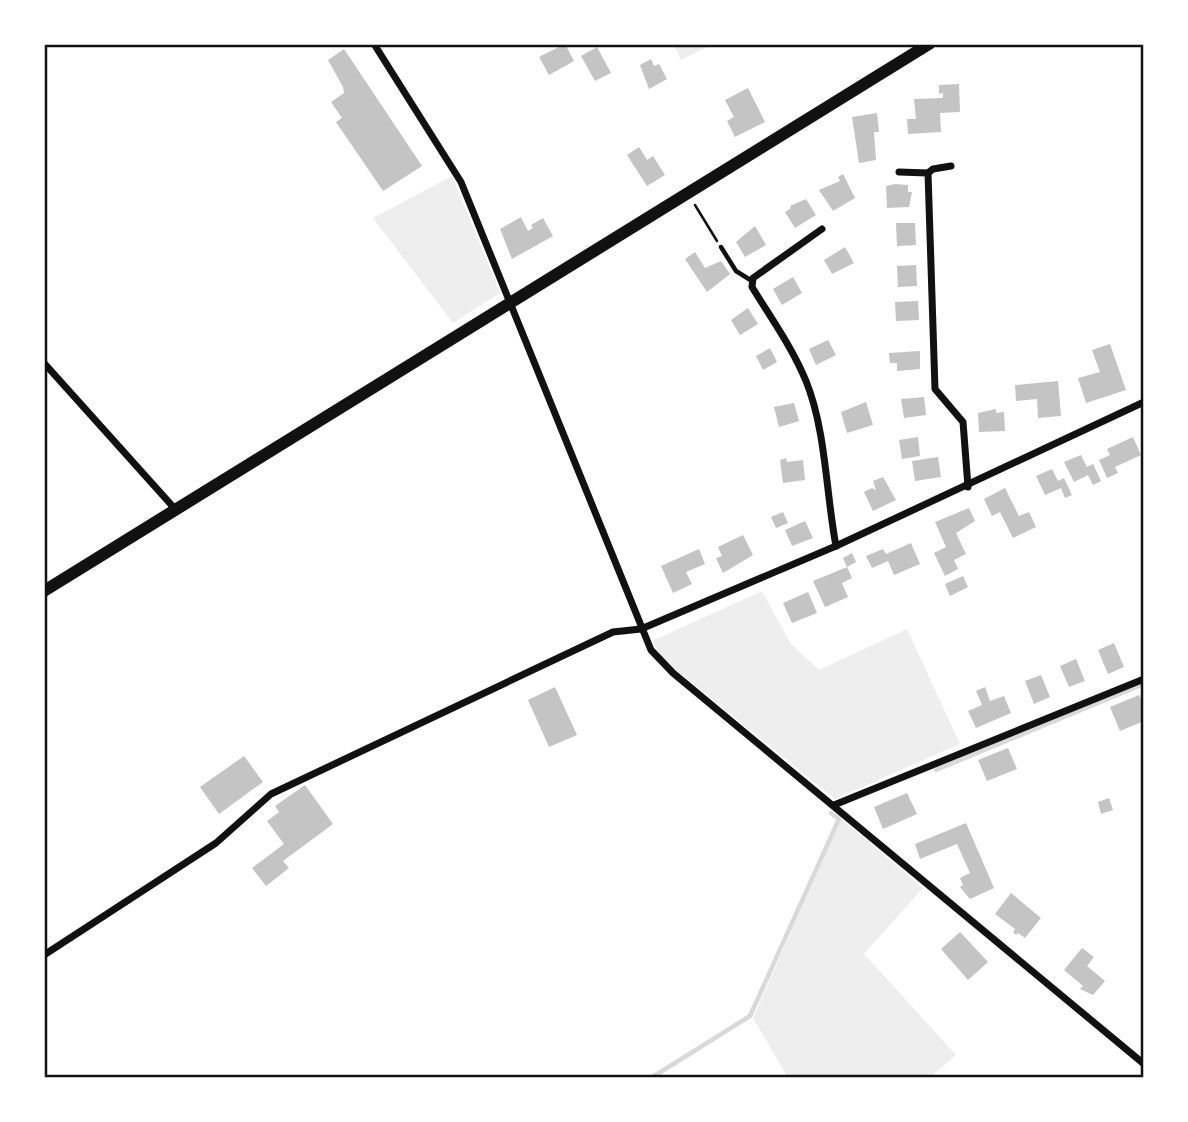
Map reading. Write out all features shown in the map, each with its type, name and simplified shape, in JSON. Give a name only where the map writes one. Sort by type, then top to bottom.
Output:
[{"type":"main road","points":[[44,591],[929,44]]},
{"type":"street","points":[[374,44],[461,182],[650,650],[673,673],[1144,1064]]},
{"type":"street","points":[[900,172],[928,173],[933,169],[951,166]]},
{"type":"street","points":[[928,173],[935,389],[963,422],[968,487]]},
{"type":"street","points":[[822,229],[753,278],[752,287],[790,348],[807,383],[815,413],[836,546]]},
{"type":"street","points":[[44,362],[176,510]]},
{"type":"street","points":[[44,955],[216,844],[271,794],[613,632],[642,629],[836,546],[968,487],[1144,402]]},
{"type":"street","points":[[834,805],[1144,679]]},
{"type":"lane","points":[[721,247],[736,271],[753,282]]},
{"type":"path","points":[[688,193],[721,247]]},
{"type":"shaded area","points":[[673,44],[713,44],[681,60]]},
{"type":"shaded area","points":[[452,176],[500,293],[453,323],[373,218]]},
{"type":"shaded area","points":[[762,591],[791,644],[819,670],[907,629],[960,744],[835,799],[662,658],[652,641]]},
{"type":"shaded area","points":[[841,819],[923,888],[864,954],[956,1055],[929,1078],[788,1078],[753,1018]]},
{"type":"building","points":[[565,44],[574,61],[549,75],[539,57]]},
{"type":"building","points":[[597,47],[611,73],[595,81],[581,56]]},
{"type":"building","points":[[344,49],[422,166],[383,191],[336,122],[342,118],[331,102],[344,93],[328,60]]},
{"type":"building","points":[[651,59],[654,66],[659,64],[667,79],[649,89],[640,65]]},
{"type":"building","points":[[959,84],[960,112],[940,113],[941,132],[908,134],[907,119],[916,119],[914,99],[943,98],[943,93],[939,94],[939,85]]},
{"type":"building","points":[[748,88],[765,122],[735,137],[727,121],[734,117],[725,100]]},
{"type":"building","points":[[877,113],[879,132],[874,132],[876,160],[859,163],[852,117]]},
{"type":"building","points":[[639,147],[647,160],[653,156],[665,175],[647,186],[627,155]]},
{"type":"building","points":[[843,174],[855,198],[833,211],[819,190],[840,181],[838,177]]},
{"type":"building","points":[[908,185],[908,192],[912,192],[909,207],[887,208],[886,186]]},
{"type":"building","points":[[806,199],[816,215],[795,228],[785,212],[790,206]]},
{"type":"building","points":[[521,217],[528,231],[533,228],[531,225],[543,218],[553,236],[512,259],[500,229]]},
{"type":"building","points":[[896,223],[915,223],[916,245],[897,246]]},
{"type":"building","points":[[755,226],[766,245],[745,257],[736,242]]},
{"type":"building","points":[[845,247],[854,263],[832,274],[824,260]]},
{"type":"building","points":[[695,252],[705,268],[721,261],[730,274],[707,292],[685,259]]},
{"type":"building","points":[[916,265],[917,286],[898,287],[897,266]]},
{"type":"building","points":[[793,277],[802,293],[782,305],[773,289]]},
{"type":"building","points":[[918,301],[919,320],[896,321],[895,302]]},
{"type":"building","points":[[748,308],[758,324],[740,335],[731,320]]},
{"type":"building","points":[[828,340],[836,355],[816,365],[809,349]]},
{"type":"building","points":[[1110,344],[1126,390],[1086,403],[1078,378],[1100,372],[1092,350]]},
{"type":"building","points":[[770,348],[777,362],[763,370],[756,356]]},
{"type":"building","points":[[920,351],[920,369],[897,371],[897,363],[890,363],[889,353]]},
{"type":"building","points":[[1058,381],[1061,416],[1038,418],[1037,399],[1016,401],[1015,385]]},
{"type":"building","points":[[924,397],[926,415],[904,418],[901,399]]},
{"type":"building","points":[[866,402],[873,425],[847,433],[841,412]]},
{"type":"building","points":[[794,403],[799,421],[779,427],[774,407]]},
{"type":"building","points":[[996,409],[996,413],[1004,412],[1005,431],[979,432],[978,413]]},
{"type":"building","points":[[918,437],[920,456],[902,459],[899,440]]},
{"type":"building","points":[[1133,437],[1141,455],[1115,467],[1118,473],[1107,478],[1099,460],[1110,455],[1107,449]]},
{"type":"building","points":[[1081,455],[1087,467],[1093,464],[1101,481],[1093,485],[1088,475],[1074,482],[1064,462]]},
{"type":"building","points":[[938,457],[941,477],[915,481],[912,461]]},
{"type":"building","points":[[786,458],[787,462],[803,460],[805,480],[783,483],[780,460]]},
{"type":"building","points":[[1052,469],[1058,481],[1064,478],[1072,495],[1065,498],[1061,488],[1045,495],[1036,476]]},
{"type":"building","points":[[883,477],[896,500],[873,511],[864,492],[872,488],[876,490],[873,481]]},
{"type":"building","points":[[1005,488],[1019,516],[1029,512],[1036,527],[1013,538],[1000,512],[992,516],[984,499]]},
{"type":"building","points":[[969,508],[975,521],[956,533],[966,554],[954,560],[958,569],[945,576],[934,553],[946,547],[935,522]]},
{"type":"building","points":[[783,512],[788,523],[776,528],[771,517]]},
{"type":"building","points":[[805,521],[813,538],[792,546],[785,530]]},
{"type":"building","points":[[743,535],[753,555],[723,573],[716,558],[722,556],[718,547]]},
{"type":"building","points":[[911,543],[920,564],[894,575],[888,561],[872,568],[866,556],[883,549],[886,554]]},
{"type":"building","points":[[699,549],[705,564],[686,572],[692,584],[673,593],[661,566]]},
{"type":"building","points":[[852,553],[856,562],[847,567],[843,558]]},
{"type":"building","points":[[847,567],[852,578],[842,583],[848,597],[825,607],[813,581]]},
{"type":"building","points":[[963,576],[968,587],[950,596],[945,584]]},
{"type":"building","points":[[808,592],[817,613],[792,623],[783,603]]},
{"type":"building","points":[[1114,643],[1124,667],[1108,674],[1098,650]]},
{"type":"building","points":[[1076,659],[1085,681],[1069,687],[1060,666]]},
{"type":"building","points":[[1041,675],[1050,697],[1034,704],[1025,681]]},
{"type":"building","points":[[555,687],[577,735],[549,747],[528,700]]},
{"type":"building","points":[[985,687],[990,701],[1004,696],[1011,713],[976,728],[968,711],[982,705],[976,691]]},
{"type":"building","points":[[1139,695],[1144,707],[1144,721],[1120,731],[1110,707]]},
{"type":"building","points":[[1008,748],[1017,769],[987,781],[978,760]]},
{"type":"building","points":[[244,756],[263,782],[219,814],[200,787]]},
{"type":"building","points":[[305,785],[333,824],[283,861],[289,868],[266,886],[252,868],[284,844],[267,821],[279,812],[275,806]]},
{"type":"building","points":[[907,793],[917,814],[883,829],[874,807]]},
{"type":"building","points":[[1109,798],[1113,810],[1101,814],[1098,802]]},
{"type":"building","points":[[966,823],[994,888],[970,899],[960,887],[963,885],[960,878],[970,873],[957,844],[920,859],[915,844]]},
{"type":"building","points":[[1011,893],[1041,918],[1025,938],[1018,933],[1016,935],[1013,932],[1015,929],[995,914]]},
{"type":"building","points":[[960,932],[988,962],[968,980],[941,949]]},
{"type":"building","points":[[1082,948],[1094,957],[1087,966],[1105,981],[1093,995],[1080,989],[1083,986],[1064,970]]},
{"type":"waterway","points":[[936,770],[1144,684]]},
{"type":"waterway","points":[[651,1078],[750,1016],[839,819],[831,813]]}]
